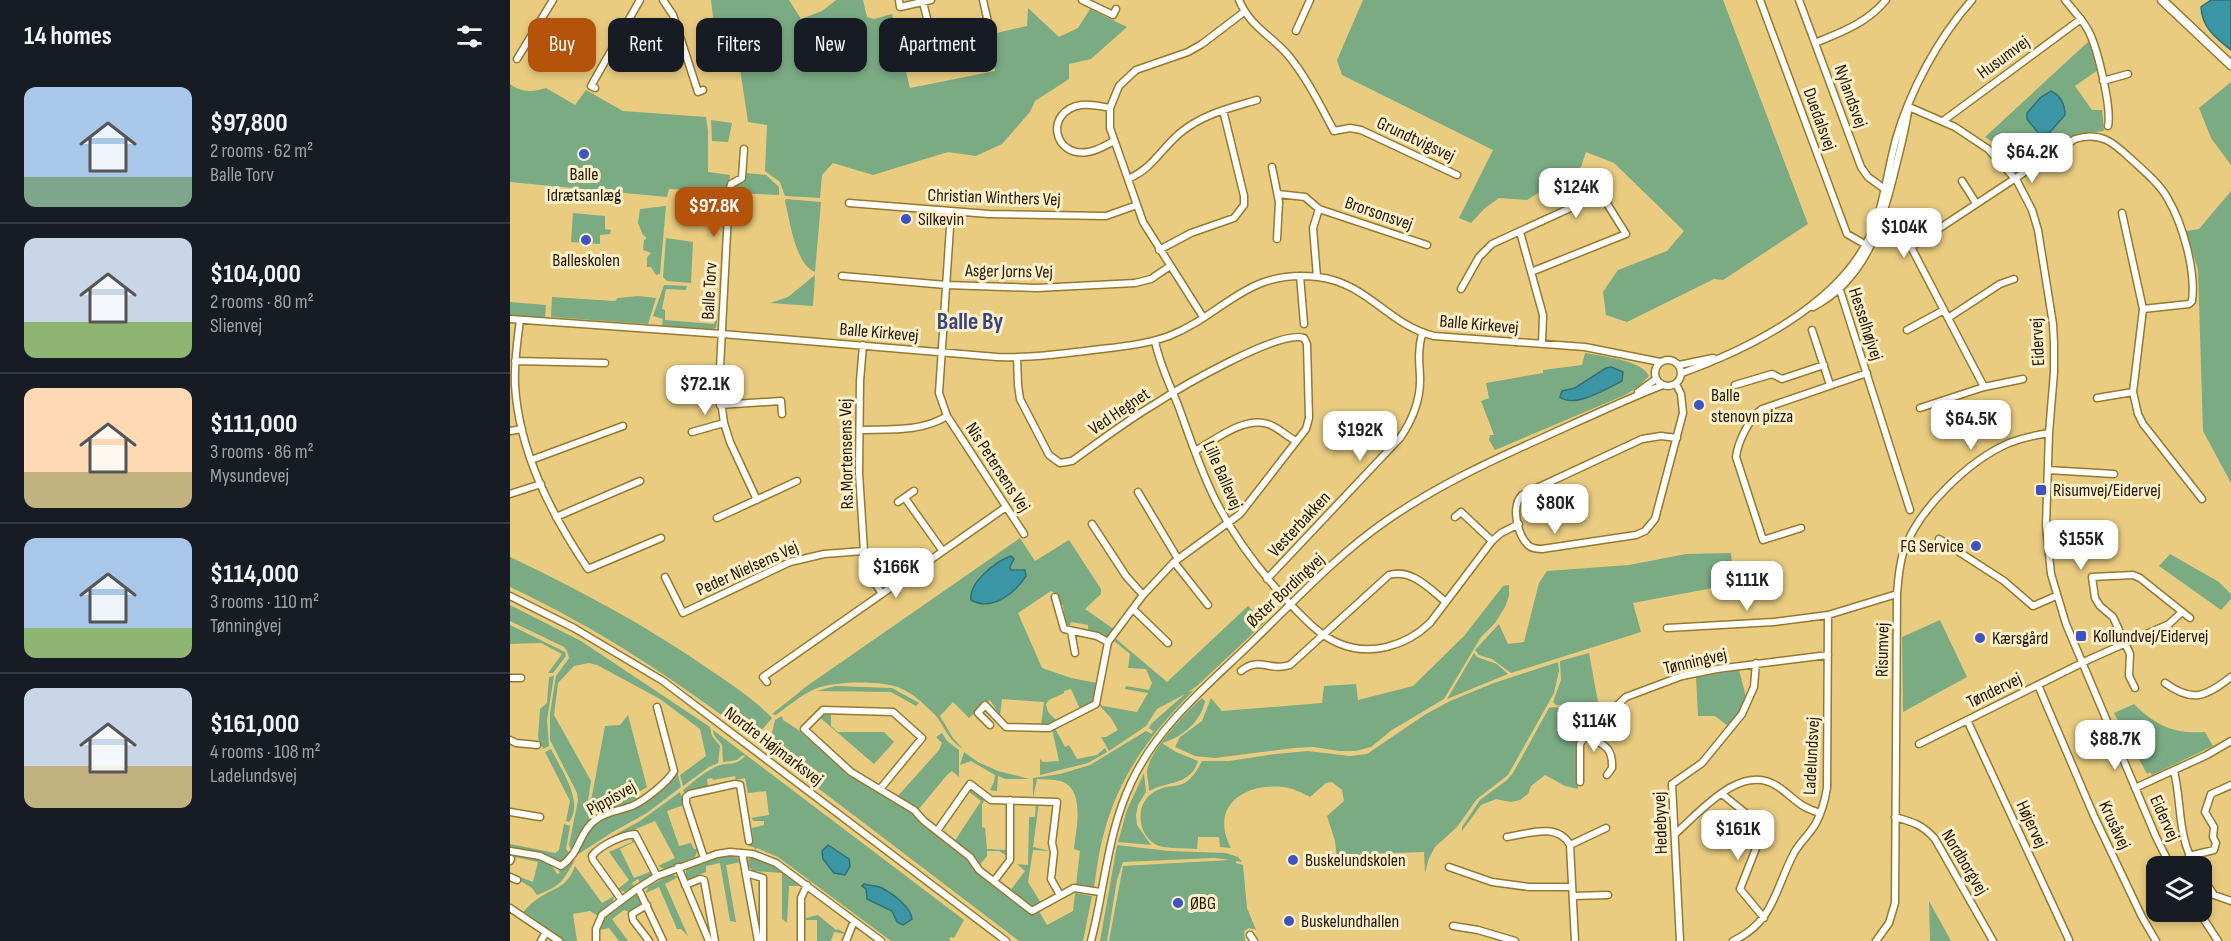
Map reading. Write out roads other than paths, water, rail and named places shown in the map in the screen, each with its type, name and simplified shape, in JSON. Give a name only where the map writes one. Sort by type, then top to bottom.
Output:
[{"type":"main road","points":[[2162,0],[2231,65]]},
{"type":"street","points":[[517,58],[553,0]]},
{"type":"street","points":[[595,88],[591,86],[640,0]]},
{"type":"street","points":[[663,0],[673,15],[698,92],[703,90]]},
{"type":"street","points":[[898,0],[900,7],[931,0]]},
{"type":"street","points":[[983,0],[987,18]]},
{"type":"street","points":[[1082,0],[1113,15],[1116,9]]},
{"type":"street","points":[[1203,317],[1143,222],[1110,128],[1110,108],[1119,86],[1136,70],[1188,52],[1244,12],[1239,0]]},
{"type":"street","points":[[1296,31],[1310,0]]},
{"type":"street","name":"Duedalsvej","points":[[1760,0],[1847,234],[1861,242]]},
{"type":"street","name":"Nylandsvej","points":[[1799,0],[1861,167],[1868,177],[1887,190]]},
{"type":"street","points":[[1815,43],[1857,26],[1871,16],[1886,0]]},
{"type":"street","points":[[1676,384],[1682,373],[1753,342],[1825,301],[1856,272],[1872,246],[1883,216],[1903,117],[1940,42],[1972,0]]},
{"type":"street","points":[[2065,0],[2081,19],[2092,39],[2103,81],[2108,126]]},
{"type":"street","points":[[923,2],[927,18]]},
{"type":"street","name":"Grundtvigsvej","points":[[1244,12],[1249,20],[1286,53],[1303,74],[1335,131],[1350,128],[1360,130],[1457,174]]},
{"type":"street","name":"Husumvej","points":[[1943,121],[2081,19]]},
{"type":"street","points":[[2103,81],[2128,74]]},
{"type":"street","points":[[1128,179],[1149,167],[1178,135],[1193,123],[1223,110],[1257,100]]},
{"type":"street","points":[[1110,108],[1091,105],[1074,107],[1066,111],[1059,119],[1057,129],[1059,138],[1074,152],[1086,153],[1114,141]]},
{"type":"street","name":"Eidervej","points":[[1909,107],[1968,134],[1989,149],[2014,178],[2032,210],[2038,230],[2053,324],[2054,372],[2049,433],[2047,543],[2056,596],[2135,788],[2166,856]]},
{"type":"street","points":[[1159,250],[1191,233],[1234,218],[1244,205],[1244,196],[1223,110]]},
{"type":"street","points":[[1984,387],[1911,247],[2075,139],[2096,136],[2115,144],[2155,182],[2168,198],[2182,234],[2190,266],[2193,299],[2189,304],[2143,309]]},
{"type":"street","name":"Balle Torv","points":[[744,149],[741,178],[731,184],[729,194],[719,387],[720,405],[730,442],[757,500]]},
{"type":"street","points":[[1272,167],[1279,202],[1277,239]]},
{"type":"street","points":[[1962,181],[1976,203]]},
{"type":"street","points":[[1278,194],[1305,196],[1319,208]]},
{"type":"street","points":[[1461,289],[1484,250],[1492,244],[1601,194],[1626,234],[1531,272]]},
{"type":"street","name":"Christian Winthers Vej","points":[[849,203],[951,212],[1106,216],[1137,205]]},
{"type":"street","name":"Brorsonsvej","points":[[1317,277],[1313,228],[1319,208],[1428,245]]},
{"type":"street","name":"Nis Petersens Vej","points":[[951,212],[939,393],[947,416],[1024,534]]},
{"type":"street","points":[[2122,213],[2143,309],[2133,392],[2138,414],[2143,424],[2202,499]]},
{"type":"street","points":[[1520,232],[1543,315],[1542,344]]},
{"type":"street","name":"Asger Jorns Vej","points":[[842,276],[946,285],[1037,288],[1134,283],[1151,279],[1170,266]]},
{"type":"street","points":[[1300,276],[1304,324]]},
{"type":"street","name":"Balle Kirkevej","points":[[510,320],[1017,357],[1062,354],[1155,341],[1185,328],[1250,287],[1266,281],[1300,276],[1317,277],[1353,287],[1404,324],[1422,334],[1444,338],[1585,347],[1660,362]]},
{"type":"street","points":[[1948,318],[2000,284],[2014,279]]},
{"type":"street","name":"Hesselhøjvej","points":[[1839,286],[1910,510]]},
{"type":"street","points":[[1907,330],[1944,310]]},
{"type":"street","points":[[520,320],[515,361],[516,399],[522,429],[531,460],[556,517],[588,569],[661,538]]},
{"type":"street","points":[[1812,330],[1830,385]]},
{"type":"street","name":"Vesterbakken","points":[[1267,579],[1400,438],[1410,424],[1419,393],[1420,377],[1417,356],[1422,334]]},
{"type":"street","name":"Ved Hegnet","points":[[1017,357],[1020,399],[1049,455],[1060,463],[1072,461],[1173,393],[1247,353],[1292,337],[1304,338],[1310,418],[1306,429],[1296,441]]},
{"type":"street","name":"Lille Ballevej","points":[[1155,341],[1195,451],[1228,524],[1267,579],[1322,635]]},
{"type":"street","name":"Rs.Mortensens Vej","points":[[863,345],[860,381],[859,473],[864,550],[870,575],[882,594]]},
{"type":"street","points":[[1679,365],[1725,355]]},
{"type":"street","name":"Balle Kirkevej","points":[[1634,357],[1655,370]]},
{"type":"street","points":[[1676,384],[1662,386],[1656,379],[1655,370],[1660,362],[1670,360],[1679,365],[1682,373]]},
{"type":"street","points":[[515,361],[605,363]]},
{"type":"street","points":[[1735,385],[1772,374],[1782,379],[1824,365]]},
{"type":"street","name":"Hesselhøjvej","points":[[1801,528],[1763,540],[1736,457],[1737,448],[1755,414],[1762,409],[1867,373]]},
{"type":"street","name":"Øster Bordingvej","points":[[1630,398],[1656,379]]},
{"type":"street","points":[[1920,408],[1984,387],[2023,379]]},
{"type":"street","points":[[1676,384],[1681,394],[1683,413],[1677,438],[1655,519],[1646,531],[1636,535],[1542,549],[1534,549],[1527,544],[1515,511],[1515,504],[1522,495],[1642,440],[1662,436],[1677,438]]},
{"type":"street","name":"Øster Bordingvej","points":[[1092,941],[1100,892],[1119,812],[1146,756],[1179,712],[1291,604],[1384,522],[1472,469],[1630,398],[1662,386]]},
{"type":"street","points":[[2097,398],[2133,392]]},
{"type":"street","points":[[720,405],[781,401],[783,414]]},
{"type":"street","name":"Nis Petersens Vej","points":[[860,430],[924,427],[947,416]]},
{"type":"street","points":[[990,725],[978,712],[985,705],[1006,727],[1049,728],[1096,704],[1107,642],[1143,595],[1176,560],[1239,514],[1296,441],[1274,426],[1252,422],[1238,427],[1195,451]]},
{"type":"street","points":[[693,432],[724,423]]},
{"type":"street","points":[[531,460],[623,426]]},
{"type":"street","points":[[510,431],[522,429]]},
{"type":"street","name":"Risumvej","points":[[1876,941],[1889,923],[1895,903],[1897,594],[1899,569],[1904,551],[1922,516],[1934,501],[1974,464],[1989,453],[2010,443],[2049,433]]},
{"type":"street","points":[[2048,470],[2114,474]]},
{"type":"street","points":[[556,517],[640,481]]},
{"type":"street","points":[[717,518],[797,481]]},
{"type":"street","points":[[510,494],[541,484]]},
{"type":"street","points":[[898,502],[914,491]]},
{"type":"street","points":[[1138,492],[1176,560],[1208,605]]},
{"type":"street","points":[[905,498],[942,550]]},
{"type":"street","points":[[766,682],[764,677],[1006,507]]},
{"type":"street","points":[[1455,518],[1461,512],[1492,541]]},
{"type":"street","points":[[1092,524],[1126,576],[1143,595]]},
{"type":"street","points":[[1322,635],[1339,643],[1366,649],[1394,646],[1421,631],[1492,541],[1501,533],[1519,524]]},
{"type":"street","points":[[1939,539],[2004,581],[2033,606],[2056,596]]},
{"type":"street","name":"Peder Nielsens Vej","points":[[665,577],[683,613],[798,560],[824,554],[864,550]]},
{"type":"street","points":[[1241,671],[1255,663],[1278,668],[1290,665],[1383,578],[1396,573],[1412,576],[1446,602]]},
{"type":"street","points":[[2134,688],[2130,676],[2131,659],[2125,643],[2113,617],[2100,606],[2095,598],[2092,577],[2133,575],[2140,578],[2190,618]]},
{"type":"street","points":[[1667,628],[1774,622],[1828,615],[1897,594]]},
{"type":"street","name":"Nordre Højmarksvej","points":[[510,596],[574,628],[663,681],[1006,941]]},
{"type":"street","points":[[1054,601],[1064,628],[1097,636],[1107,642]]},
{"type":"street","points":[[1133,609],[1168,644]]},
{"type":"street","name":"Tøndervej","points":[[1919,744],[2083,663],[2169,624],[2182,612]]},
{"type":"street","name":"Ladelundsvej","points":[[1733,941],[1753,930],[1764,918],[1795,852],[1816,823],[1820,813],[1827,788],[1828,615]]},
{"type":"street","points":[[1071,631],[1075,653]]},
{"type":"street","name":"Tønningvej","points":[[1586,735],[1626,697],[1682,676],[1756,663],[1828,655]]},
{"type":"street","name":"Hedebyvej","points":[[1680,941],[1672,783],[1702,763],[1742,714],[1754,687],[1756,663]]},
{"type":"street","points":[[2164,683],[2176,691],[2195,696],[2213,690],[2231,677]]},
{"type":"street","points":[[510,678],[521,678]]},
{"type":"street","name":"Krusåvej","points":[[2038,686],[2094,816],[2142,917],[2156,941]]},
{"type":"street","name":"Pippisvej","points":[[510,851],[540,856],[561,866],[573,857],[592,822],[608,813],[635,805],[670,778],[674,771],[657,707]]},
{"type":"street","points":[[880,789],[922,738],[893,712],[823,710],[819,712],[804,729],[851,772],[914,810],[970,857],[979,870],[1032,911],[1074,888],[1100,892]]},
{"type":"street","name":"Højervej","points":[[1967,720],[2068,940]]},
{"type":"street","points":[[1580,782],[1579,749],[1586,735],[1608,748],[1612,753],[1612,768],[1607,775]]},
{"type":"street","points":[[510,740],[516,743],[537,745]]},
{"type":"street","points":[[2135,788],[2207,755],[2231,741]]},
{"type":"street","points":[[2174,771],[2183,838],[2189,856],[2214,850],[2216,843],[2213,837],[2214,827],[2205,812],[2211,794],[2231,784]]},
{"type":"street","points":[[1675,834],[1722,794],[1743,781],[1756,779],[1777,786],[1804,808],[1820,813]]},
{"type":"street","points":[[704,858],[686,803],[686,797],[690,794],[735,784],[740,785],[749,841]]},
{"type":"street","points":[[937,831],[970,784],[991,800],[1057,802],[1051,879],[1060,895]]},
{"type":"street","points":[[1722,794],[1764,828],[1740,890],[1764,918]]},
{"type":"street","points":[[994,881],[1010,860],[1010,800]]},
{"type":"street","points":[[510,812],[540,818]]},
{"type":"street","name":"Nordborgvej","points":[[1895,818],[1918,823],[1935,839],[1993,941]]},
{"type":"street","points":[[1570,845],[1606,828]]},
{"type":"street","points":[[1506,837],[1551,830],[1566,838],[1570,845],[1575,941]]},
{"type":"street","points":[[621,899],[593,860],[592,856],[595,852],[623,837],[635,834],[657,876]]},
{"type":"street","points":[[596,941],[596,929],[602,915],[621,899],[657,876],[704,858],[730,852],[753,854],[776,863],[881,941]]},
{"type":"street","points":[[742,853],[758,941]]},
{"type":"street","points":[[678,867],[709,941]]},
{"type":"street","points":[[1449,867],[1492,882],[1529,887],[1572,887]]},
{"type":"street","points":[[746,873],[763,878],[763,941]]},
{"type":"street","points":[[510,877],[517,880]]},
{"type":"street","points":[[685,885],[700,879],[704,880],[715,941]]},
{"type":"street","points":[[801,941],[801,898],[807,885]]},
{"type":"street","points":[[638,888],[663,941]]},
{"type":"street","points":[[2212,892],[2214,895],[2231,901]]},
{"type":"street","points":[[1573,896],[1608,895]]},
{"type":"street","points":[[647,905],[632,914],[633,920],[649,941]]},
{"type":"street","points":[[510,908],[559,941]]},
{"type":"street","points":[[846,941],[854,921]]},
{"type":"street","points":[[2206,922],[2218,941]]},
{"type":"street","points":[[1453,926],[1478,930],[1515,941]]},
{"type":"street","points":[[541,941],[546,932]]},
{"type":"water","points":[[2211,0],[2231,0],[2231,50],[2215,37],[2204,21],[2201,7]]},
{"type":"water","points":[[2051,91],[2062,101],[2065,115],[2050,132],[2039,134],[2027,119],[2027,113],[2041,97]]},
{"type":"water","points":[[1611,367],[1623,372],[1622,381],[1582,399],[1574,401],[1560,397],[1562,391],[1575,388]]},
{"type":"water","points":[[1011,556],[1014,559],[1011,570],[1025,570],[1026,576],[1016,589],[1002,599],[987,604],[971,600],[971,593],[978,580],[991,568]]},
{"type":"water","points":[[828,845],[849,859],[850,866],[845,875],[834,873],[823,859],[822,851]]},
{"type":"water","points":[[864,884],[880,887],[901,901],[912,919],[903,925],[897,922],[892,911],[867,899],[866,889],[862,886]]},
{"type":"place","name":"Balle Idrætsanlæg","points":[[584,154]]},
{"type":"place","name":"Silkevin","points":[[906,219]]},
{"type":"place","name":"Balleskolen","points":[[586,240]]},
{"type":"place","name":"Balle stenovn pizza","points":[[1699,405]]},
{"type":"place","name":"Risumvej/Eidervej","points":[[2041,490]]},
{"type":"place","name":"FG Service","points":[[1976,546]]},
{"type":"place","name":"Kollundvej/Eidervej","points":[[2081,636]]},
{"type":"place","name":"Kærsgård","points":[[1980,638]]},
{"type":"place","name":"Buskelundskolen","points":[[1293,860]]},
{"type":"place","name":"ØBG","points":[[1178,903]]},
{"type":"place","name":"Buskelundhallen","points":[[1289,921]]},
{"type":"district","name":"Balle By","points":[[970,321]]}]
